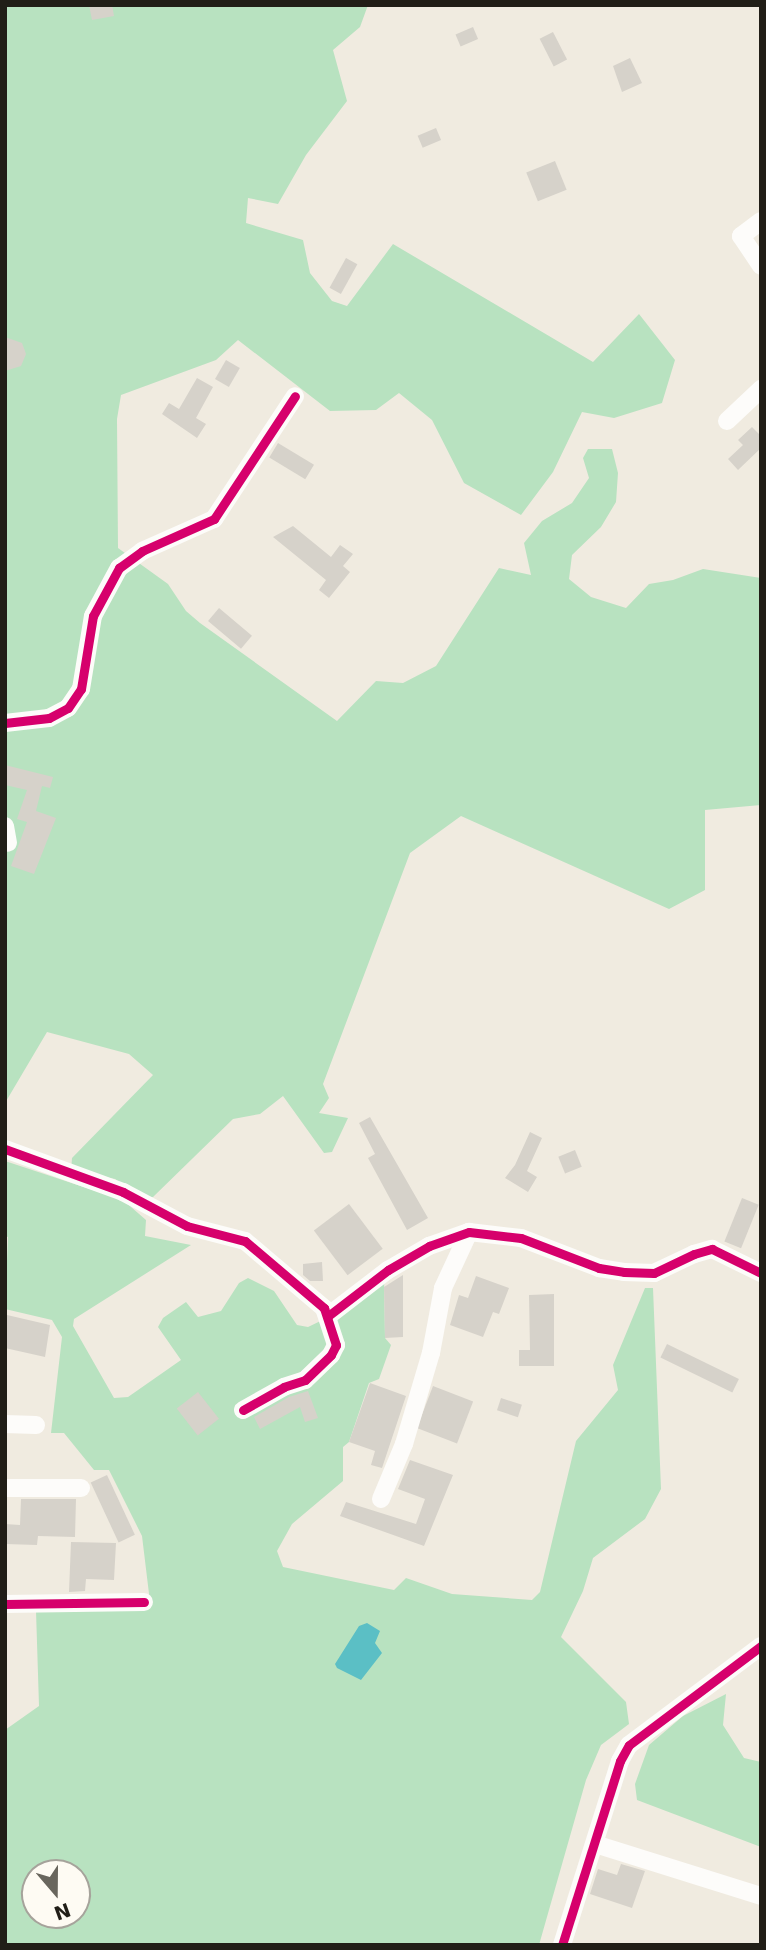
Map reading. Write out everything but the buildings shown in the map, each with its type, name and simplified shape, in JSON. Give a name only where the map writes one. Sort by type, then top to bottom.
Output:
[{"type":"street","points":[[761,221],[741,236],[761,267]]},
{"type":"street","points":[[727,421],[761,389]]},
{"type":"street","points":[[5,723],[59,715],[74,702],[81,689],[93,617],[119,568],[142,551],[214,519],[295,396]]},
{"type":"street","points":[[5,1149],[123,1192],[187,1226],[245,1241],[310,1294],[328,1316],[336,1345],[316,1373],[243,1410]]},
{"type":"street","points":[[328,1316],[388,1270],[429,1246],[469,1232],[521,1238],[611,1270],[654,1273],[694,1254],[712,1249],[761,1273]]},
{"type":"street","points":[[381,1499],[404,1444],[423,1379],[443,1288],[469,1232]]},
{"type":"street","points":[[5,1424],[36,1425]]},
{"type":"street","points":[[5,1488],[81,1488]]},
{"type":"street","points":[[5,1604],[144,1602]]},
{"type":"street","points":[[562,1945],[620,1761],[629,1745],[761,1646]]},
{"type":"street","points":[[595,1844],[761,1896]]},
{"type":"green space","points":[[5,5],[368,5],[360,27],[333,50],[347,101],[306,155],[278,204],[248,198],[246,223],[303,240],[310,273],[332,301],[347,306],[393,244],[593,362],[639,314],[675,360],[662,403],[614,418],[582,412],[553,472],[521,515],[464,483],[432,420],[399,393],[376,410],[330,411],[238,340],[216,360],[121,395],[117,419],[118,548],[168,584],[186,611],[200,623],[337,721],[376,681],[403,683],[436,666],[499,568],[531,575],[524,543],[542,521],[572,503],[589,478],[583,458],[588,449],[612,449],[618,473],[616,502],[601,527],[572,555],[569,579],[591,597],[626,608],[649,584],[673,580],[703,569],[761,578],[761,805],[705,810],[705,890],[669,909],[461,816],[410,853],[323,1084],[329,1098],[319,1113],[348,1118],[332,1152],[324,1153],[283,1096],[260,1114],[233,1119],[153,1197],[143,1198],[115,1179],[71,1171],[72,1158],[153,1075],[129,1054],[47,1032],[5,1103]]},
{"type":"green space","points":[[5,1161],[123,1200],[146,1220],[145,1236],[191,1245],[74,1319],[73,1326],[114,1398],[128,1397],[181,1360],[158,1327],[163,1318],[186,1302],[198,1317],[221,1311],[239,1283],[248,1278],[274,1291],[297,1325],[308,1327],[333,1315],[384,1275],[385,1338],[391,1345],[379,1379],[369,1383],[349,1442],[343,1447],[343,1481],[292,1524],[277,1551],[283,1567],[394,1590],[406,1578],[452,1594],[532,1600],[540,1592],[576,1441],[618,1390],[613,1365],[645,1288],[653,1288],[661,1489],[645,1519],[593,1558],[583,1591],[561,1637],[626,1702],[629,1724],[601,1745],[586,1780],[539,1945],[5,1945],[5,1730],[39,1706],[36,1611],[150,1602],[142,1536],[109,1470],[94,1470],[64,1433],[51,1433],[62,1337],[52,1320],[5,1309],[8,1237],[5,1236]]},
{"type":"green space","points":[[726,1694],[723,1725],[744,1758],[761,1762],[761,1847],[637,1800],[635,1784],[649,1745],[683,1716]]},
{"type":"water","points":[[367,1623],[380,1631],[375,1643],[382,1653],[361,1680],[337,1668],[335,1664],[359,1626]]},
{"type":"cycle path","points":[[5,723],[49,718],[68,708],[81,689],[93,616],[119,568],[142,551],[214,519],[295,396]]},
{"type":"cycle path","points":[[5,1149],[123,1192],[187,1226],[245,1241],[324,1308],[336,1345],[331,1355],[305,1380],[284,1387],[243,1410]]},
{"type":"cycle path","points":[[328,1316],[388,1270],[429,1246],[469,1232],[521,1238],[599,1268],[624,1272],[654,1273],[694,1254],[712,1249],[761,1273]]},
{"type":"cycle path","points":[[5,1604],[144,1602]]},
{"type":"cycle path","points":[[562,1945],[620,1761],[629,1745],[761,1646]]}]
